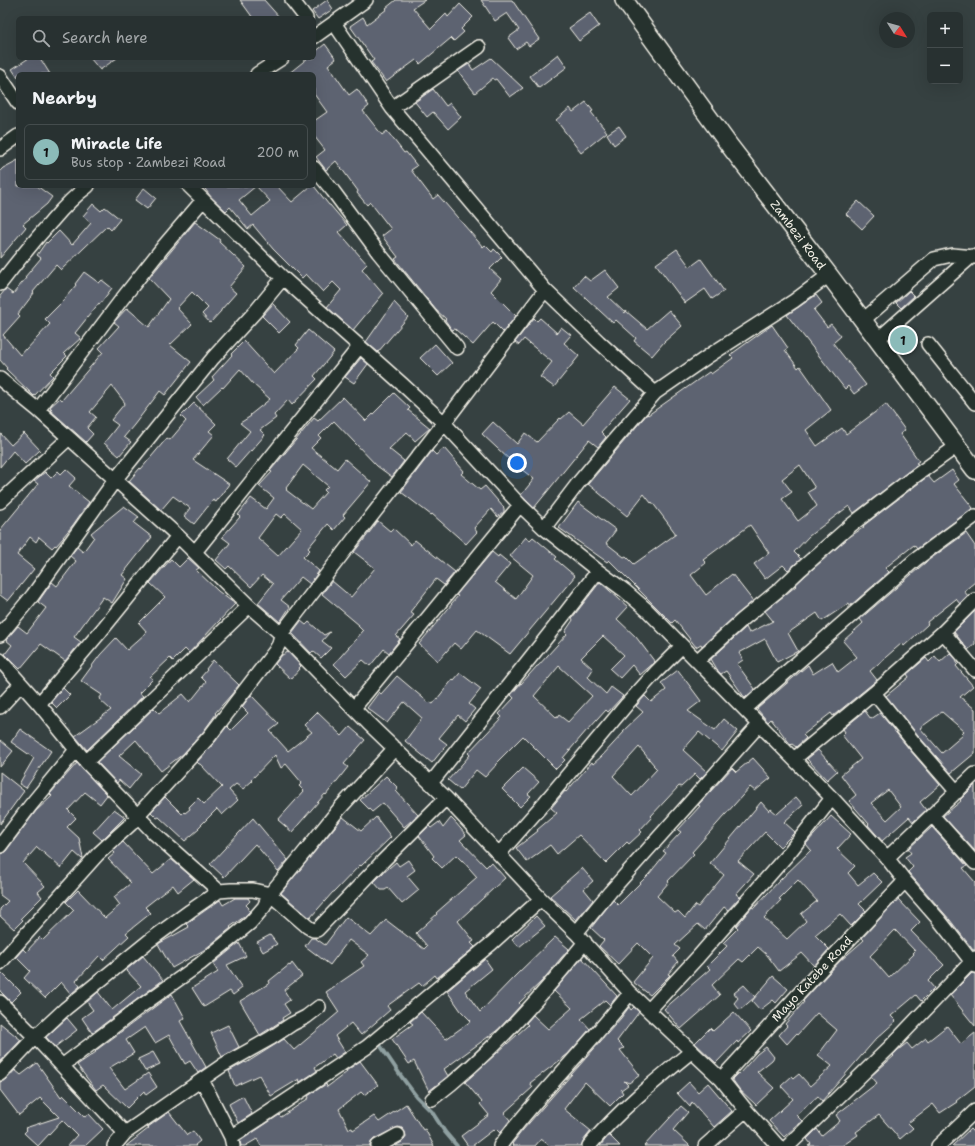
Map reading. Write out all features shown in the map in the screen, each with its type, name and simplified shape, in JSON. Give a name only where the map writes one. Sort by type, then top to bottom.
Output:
[{"type":"main road","name":"Zambezi Road","points":[[624,0],[729,145],[975,470]]},
{"type":"street","points":[[292,0],[304,16]]},
{"type":"street","points":[[316,32],[334,23],[366,0]]},
{"type":"street","points":[[334,23],[392,108],[545,290],[655,393]]},
{"type":"street","points":[[392,108],[479,46]]},
{"type":"street","points":[[260,72],[279,60]]},
{"type":"street","points":[[0,76],[16,100]]},
{"type":"street","points":[[0,149],[16,137]]},
{"type":"street","points":[[316,171],[378,252],[457,348]]},
{"type":"street","points":[[0,284],[33,242],[82,188]]},
{"type":"street","points":[[191,188],[283,278],[444,423],[520,505],[544,528],[647,610],[832,798],[887,858],[974,962],[890,1047],[788,1146]]},
{"type":"street","points":[[38,410],[122,299],[203,200]]},
{"type":"street","points":[[862,321],[934,259],[952,255],[974,257]]},
{"type":"street","points":[[877,340],[974,257]]},
{"type":"street","points":[[544,528],[584,476],[655,393],[794,300],[828,275]]},
{"type":"street","points":[[0,635],[33,595],[115,480],[213,358],[255,312],[283,278]]},
{"type":"street","points":[[0,963],[98,854],[131,824],[210,737],[279,644],[281,634],[545,290]]},
{"type":"street","points":[[928,344],[975,402]]},
{"type":"street","points":[[195,552],[359,347]]},
{"type":"street","points":[[0,379],[38,410],[178,536],[249,606],[281,634],[368,724],[446,798],[541,899],[580,938],[630,993],[721,1079],[778,1146]]},
{"type":"street","points":[[0,502],[69,438]]},
{"type":"street","points":[[697,661],[850,526],[957,446]]},
{"type":"street","points":[[354,708],[520,505]]},
{"type":"street","points":[[745,709],[899,574],[975,516]]},
{"type":"street","points":[[39,704],[102,631],[178,536]]},
{"type":"street","points":[[431,783],[598,571]]},
{"type":"street","points":[[794,759],[874,693],[975,600]]},
{"type":"street","points":[[86,762],[249,606]]},
{"type":"street","points":[[942,632],[975,670]]},
{"type":"street","points":[[500,854],[627,704],[682,646]]},
{"type":"street","points":[[0,660],[39,704],[86,762],[137,816],[219,891]]},
{"type":"street","points":[[0,707],[22,684]]},
{"type":"street","points":[[874,693],[916,745],[957,792]]},
{"type":"street","points":[[432,1099],[454,1082],[502,1036],[554,980],[610,892],[759,725]]},
{"type":"street","points":[[62,1066],[141,1006],[200,964],[250,923],[264,907],[270,894],[340,808],[395,748]]},
{"type":"street","points":[[0,846],[30,806],[76,750]]},
{"type":"street","points":[[887,858],[975,774]]},
{"type":"street","points":[[0,1074],[35,1037],[65,1009],[173,924],[219,891],[253,890],[270,894],[308,927],[313,930],[317,930],[446,798]]},
{"type":"street","points":[[648,1010],[698,957],[783,860],[832,798]]},
{"type":"street","points":[[932,815],[975,863]]},
{"type":"street","name":"Mayo Katebe Road","points":[[721,1079],[822,967],[905,881]]},
{"type":"street","points":[[202,1080],[232,1141],[259,1120],[367,1047],[541,899]]},
{"type":"street","points":[[500,1146],[540,1096],[615,1012],[630,993]]},
{"type":"street","points":[[0,1002],[125,1133]]},
{"type":"street","points":[[114,1146],[125,1133],[223,1065],[306,1017],[319,1007]]},
{"type":"street","points":[[588,1146],[618,1113],[692,1051]]},
{"type":"street","points":[[705,1146],[746,1110]]},
{"type":"street","points":[[938,1146],[975,1111]]},
{"type":"street","points":[[378,1146],[398,1135]]},
{"type":"building","points":[[240,0],[264,0],[278,16],[252,16]]},
{"type":"building","points":[[327,0],[333,9],[318,19],[312,11]]},
{"type":"building","points":[[396,0],[425,0],[413,8],[431,29],[446,14],[448,17],[460,4],[473,17],[461,29],[464,32],[454,41],[451,38],[420,64],[416,60],[386,82],[371,62],[374,60],[350,26],[363,17],[367,24]]},
{"type":"building","points":[[481,0],[512,0],[539,39],[529,46],[526,42],[516,49],[508,38],[519,30],[507,13],[495,21]]},
{"type":"building","points":[[590,13],[599,26],[579,41],[569,28]]},
{"type":"building","points":[[325,44],[336,59],[328,65],[349,95],[357,89],[369,106],[363,111],[382,135],[387,131],[404,153],[406,152],[417,166],[411,170],[433,199],[438,195],[483,247],[485,245],[492,252],[494,249],[502,257],[490,269],[501,279],[491,291],[516,316],[503,332],[493,322],[473,345],[455,329],[452,330],[445,320],[446,319],[436,310],[395,259],[398,257],[382,236],[391,229],[370,202],[367,205],[357,193],[358,191],[336,161],[326,170],[316,157],[325,150],[316,139],[316,120],[327,112],[316,97],[316,72],[290,72],[306,60],[316,60],[316,51]]},
{"type":"building","points":[[558,54],[567,67],[539,88],[530,76]]},
{"type":"building","points":[[491,58],[523,88],[510,97],[496,79],[494,80],[493,78],[475,93],[458,71],[469,64],[473,70]]},
{"type":"building","points":[[26,60],[41,60],[49,72],[16,72],[16,75],[12,69]]},
{"type":"building","points":[[92,60],[114,60],[100,70]]},
{"type":"building","points":[[433,89],[446,106],[450,103],[461,117],[448,129],[433,112],[427,117],[415,102]]},
{"type":"building","points":[[586,102],[593,111],[591,112],[607,132],[581,153],[556,120],[570,108],[573,112]]},
{"type":"building","points":[[619,126],[626,136],[614,145],[607,134]]},
{"type":"building","points":[[16,161],[16,188],[40,188],[52,197],[47,204],[23,224],[26,227],[0,258],[0,171]]},
{"type":"building","points":[[144,188],[156,198],[147,209],[135,200]]},
{"type":"building","points":[[204,188],[254,188],[239,200],[252,216],[270,201],[258,188],[279,188],[292,202],[309,188],[316,188],[347,225],[339,232],[367,264],[362,269],[383,294],[353,330],[327,307],[341,290],[333,282],[323,292],[306,274],[302,278],[273,249],[253,225],[248,229],[230,207],[226,211],[211,197]]},
{"type":"building","points":[[858,201],[874,216],[862,229],[846,214]]},
{"type":"building","points":[[93,204],[101,211],[105,207],[120,219],[111,230],[107,226],[61,270],[56,265],[33,292],[34,293],[18,314],[20,316],[3,335],[20,355],[50,324],[45,319],[62,302],[76,285],[75,284],[84,272],[99,283],[102,280],[112,288],[75,333],[81,338],[64,353],[67,356],[50,373],[53,376],[34,396],[6,369],[7,368],[0,360],[0,296],[6,289],[13,294],[41,258],[37,255],[46,242],[47,243],[59,231],[72,245],[91,223],[83,216]]},
{"type":"building","points":[[195,222],[220,240],[219,242],[246,267],[229,287],[236,293],[210,323],[202,314],[208,308],[192,292],[177,308],[192,324],[170,345],[191,362],[165,395],[160,391],[124,437],[131,442],[119,456],[104,443],[118,425],[111,420],[125,403],[112,386],[90,412],[96,417],[87,428],[93,434],[86,442],[50,410],[52,409],[50,407],[60,398],[62,400],[103,352],[99,348],[119,326],[114,322],[127,308],[149,327],[169,299],[149,278]]},
{"type":"building","points":[[677,249],[690,267],[701,259],[724,291],[712,299],[705,289],[685,303],[656,264]]},
{"type":"building","points":[[605,270],[619,288],[608,297],[625,313],[626,311],[647,329],[669,310],[682,326],[664,342],[652,356],[634,341],[636,338],[616,320],[613,323],[574,287],[584,276],[590,281]]},
{"type":"building","points":[[909,291],[914,296],[901,308],[896,303]]},
{"type":"building","points":[[816,295],[822,303],[814,310],[827,327],[831,324],[841,336],[833,343],[866,385],[854,394],[848,386],[845,389],[787,315]]},
{"type":"building","points":[[394,302],[408,317],[378,352],[366,342]]},
{"type":"building","points":[[273,304],[290,322],[279,333],[262,316]]},
{"type":"building","points":[[534,318],[537,321],[540,318],[557,333],[561,327],[571,335],[564,343],[579,356],[554,387],[540,377],[552,362],[524,339],[519,345],[515,342]]},
{"type":"building","points":[[772,325],[788,348],[785,350],[798,368],[800,366],[831,410],[806,430],[817,446],[842,428],[846,434],[886,404],[905,430],[900,434],[919,461],[916,463],[918,464],[854,513],[849,506],[809,536],[794,552],[801,559],[788,570],[783,565],[765,579],[754,564],[769,553],[750,525],[703,560],[706,563],[691,575],[706,595],[732,574],[753,601],[702,646],[701,644],[696,647],[675,620],[672,623],[609,560],[607,562],[559,528],[578,502],[616,530],[606,543],[624,557],[626,556],[634,564],[676,534],[652,502],[651,503],[644,494],[627,516],[588,484],[647,414],[648,415],[709,372],[711,374],[733,358],[730,355]],"holes":[[[800,465],[815,488],[808,492],[817,506],[798,521],[782,499],[792,492],[782,479]]]},
{"type":"building","points":[[308,330],[334,352],[314,376],[317,379],[292,405],[288,400],[274,415],[276,418],[260,430],[265,435],[236,467],[227,459],[250,431],[240,423],[251,416],[250,415],[270,399],[253,384],[240,369],[223,388],[222,387],[203,405],[196,397],[214,380],[212,377],[244,341],[274,374],[299,348],[296,345]]},
{"type":"building","points":[[435,344],[452,363],[438,376],[420,358]]},
{"type":"building","points":[[361,358],[368,364],[354,383],[345,377]]},
{"type":"building","points":[[615,387],[630,399],[601,432],[606,437],[598,447],[589,440],[534,508],[521,495],[534,479],[512,462],[482,434],[493,422],[517,444],[525,433],[537,442],[560,418],[561,419],[569,412],[583,424]]},
{"type":"building","points":[[394,393],[410,408],[408,410],[430,428],[415,441],[407,432],[389,449],[404,461],[392,477],[377,466],[334,421],[319,436],[321,438],[311,448],[337,469],[345,459],[371,482],[343,515],[345,517],[334,530],[328,524],[308,548],[310,550],[303,557],[319,571],[310,584],[301,577],[281,600],[290,607],[280,622],[258,603],[273,584],[262,575],[251,587],[229,566],[226,569],[216,560],[230,543],[222,537],[240,517],[238,515],[251,498],[266,509],[274,498],[259,486],[272,472],[270,471],[314,418],[318,421],[343,397],[366,421]],"holes":[[[303,465],[328,486],[324,490],[326,492],[311,509],[286,490]],[[276,514],[281,518],[285,514],[302,529],[278,556],[258,538]]]},
{"type":"building","points":[[194,403],[216,424],[209,431],[214,435],[193,460],[229,484],[216,502],[213,500],[194,524],[184,516],[190,508],[173,496],[161,510],[129,481],[167,438],[170,440],[186,421],[181,416]]},
{"type":"building","points":[[0,433],[11,445],[24,433],[40,450],[25,464],[13,451],[0,467]]},
{"type":"building","points":[[444,448],[464,471],[461,474],[480,490],[485,486],[504,508],[504,512],[498,517],[491,509],[474,528],[477,532],[466,544],[432,514],[431,515],[401,492],[432,451],[436,455]]},
{"type":"building","points":[[66,469],[76,478],[69,486],[89,502],[56,546],[55,545],[52,548],[39,537],[36,542],[30,537],[17,555],[34,569],[8,601],[0,595],[0,530],[38,484],[34,481],[45,472],[51,478],[58,471],[61,474]]},
{"type":"building","points":[[952,470],[959,480],[954,484],[973,508],[917,549],[914,545],[885,568],[889,572],[850,606],[849,603],[822,621],[817,613],[788,633],[798,651],[777,662],[765,639],[739,653],[743,660],[737,664],[755,689],[745,698],[726,671],[721,674],[718,671],[711,659],[746,627],[749,633],[773,621],[765,611],[796,586],[795,585],[848,538],[928,476],[934,483]]},
{"type":"building","points":[[124,506],[139,517],[134,523],[152,537],[122,575],[127,579],[112,603],[103,597],[74,637],[81,642],[65,661],[41,644],[20,669],[5,654],[12,645],[6,640],[18,626],[27,633],[46,608],[38,602],[52,582],[57,586],[76,561],[70,556],[77,547],[83,552],[94,537],[91,533]]},
{"type":"building","points":[[378,521],[390,531],[393,528],[411,545],[415,540],[455,572],[444,585],[436,579],[410,612],[414,615],[396,636],[400,639],[389,653],[384,649],[370,666],[363,660],[346,676],[334,664],[363,631],[358,626],[359,625],[322,594],[332,581],[351,597],[375,568],[354,552]]},
{"type":"building","points":[[966,533],[975,546],[975,582],[964,591],[968,596],[960,604],[956,599],[927,622],[928,624],[904,646],[902,643],[870,671],[877,680],[833,716],[831,713],[803,735],[806,738],[796,747],[792,744],[791,745],[771,719],[768,722],[757,709],[808,665],[813,674],[832,662],[838,672],[857,657],[843,641],[863,623],[860,619],[926,562]]},
{"type":"building","points":[[526,537],[530,540],[533,537],[557,557],[555,559],[575,576],[510,654],[477,630],[461,649],[454,643],[438,661],[419,644],[458,596],[456,595],[492,552],[498,557],[499,555],[510,564],[495,582],[516,599],[533,575],[510,556]]},
{"type":"building","points":[[188,558],[199,568],[196,570],[218,591],[235,604],[189,653],[185,649],[173,661],[170,658],[150,677],[153,679],[139,693],[143,696],[87,750],[75,736],[111,710],[99,699],[102,695],[81,681],[100,655],[116,638],[127,650],[147,632],[139,623],[165,597],[150,583],[171,559],[179,567]]},
{"type":"building","points":[[600,582],[628,607],[617,619],[636,637],[655,662],[640,675],[632,665],[620,678],[610,669],[624,655],[603,636],[581,658],[593,669],[588,677],[606,694],[611,687],[623,696],[608,712],[606,710],[587,730],[563,758],[565,760],[556,769],[523,736],[497,762],[498,763],[485,777],[476,770],[460,790],[448,780],[470,755],[468,753],[502,717],[499,714],[514,698],[511,695],[567,634],[565,632],[573,620],[572,618]],"holes":[[[559,666],[592,696],[568,722],[559,715],[557,718],[534,696]]]},
{"type":"building","points":[[975,611],[975,644],[968,650],[954,632]]},
{"type":"building","points":[[301,621],[306,625],[309,622],[324,635],[330,632],[322,641],[331,648],[321,658],[313,651],[311,653],[292,633]]},
{"type":"building","points":[[288,652],[301,666],[291,679],[275,664],[282,655]]},
{"type":"building","points":[[950,653],[957,660],[956,661],[958,664],[956,666],[973,686],[960,697],[975,709],[975,753],[951,773],[886,696],[909,677],[907,674],[926,658],[929,662],[935,656],[940,662]],"holes":[[[942,712],[964,731],[962,733],[963,735],[942,753],[920,728]]]},
{"type":"building","points":[[213,660],[239,685],[215,713],[216,714],[203,732],[183,754],[161,771],[136,740],[119,756],[141,774],[129,789],[119,780],[117,783],[97,762],[154,708],[159,713],[183,694],[190,702],[206,682],[201,677]]},
{"type":"building","points":[[678,670],[701,701],[688,711],[715,730],[724,719],[738,731],[722,751],[699,732],[683,750],[707,772],[700,779],[695,774],[681,787],[679,786],[651,816],[652,817],[640,830],[642,832],[629,844],[627,842],[606,863],[579,835],[557,854],[550,845],[527,862],[516,848],[538,831],[537,830],[557,813],[551,808],[565,791],[566,792],[592,762],[593,764],[602,756],[624,732],[623,731],[643,712],[636,706],[645,696],[651,702],[666,690],[661,683]],"holes":[[[639,747],[657,769],[632,796],[613,776]]]},
{"type":"building","points":[[460,673],[481,689],[469,704],[475,709],[465,721],[458,715],[439,738],[447,744],[432,763],[405,741],[422,718],[404,702],[387,723],[367,708],[379,692],[381,694],[397,676],[429,703],[430,702],[433,704],[453,679],[454,680]]},
{"type":"building","points":[[63,688],[70,695],[57,708],[51,702]]},
{"type":"building","points":[[251,695],[279,724],[270,731],[288,751],[312,732],[304,725],[317,712],[342,736],[350,727],[365,740],[344,764],[348,767],[326,795],[325,794],[292,832],[278,820],[304,791],[299,786],[302,783],[286,764],[281,768],[275,755],[243,789],[236,784],[229,790],[238,800],[222,815],[217,809],[198,828],[199,829],[185,841],[159,817],[157,818],[151,812],[165,797],[182,814],[184,812],[185,813],[198,798],[204,804],[222,787],[197,762],[227,726],[231,730],[248,713],[242,707]]},
{"type":"building","points":[[865,711],[871,719],[880,713],[940,785],[920,802],[926,810],[913,822],[909,817],[882,841],[849,801],[856,795],[841,775],[861,759],[842,735],[845,732],[843,729]],"holes":[[[888,790],[901,807],[887,820],[871,803]]]},
{"type":"building","points":[[20,729],[51,751],[26,788],[19,784],[34,758],[11,742]]},
{"type":"building","points":[[0,740],[13,751],[0,767]]},
{"type":"building","points":[[818,750],[837,771],[827,780],[807,759]]},
{"type":"building","points":[[753,758],[771,778],[755,791],[750,787],[692,852],[694,854],[668,881],[669,882],[657,896],[675,913],[678,911],[685,918],[695,905],[698,907],[724,875],[710,863],[761,802],[769,811],[771,809],[777,814],[796,797],[803,805],[784,822],[795,832],[780,847],[765,832],[738,861],[754,874],[736,894],[740,897],[728,910],[724,907],[705,930],[698,924],[675,945],[680,949],[673,956],[678,962],[668,974],[670,975],[650,995],[633,982],[653,958],[638,943],[618,964],[599,946],[604,940],[591,928],[613,900],[618,905],[649,874],[666,853],[663,851],[681,832],[678,830],[700,806],[698,805],[732,768],[736,772]]},
{"type":"building","points":[[77,763],[107,795],[100,804],[85,792],[68,810],[76,818],[67,827],[79,838],[82,859],[74,852],[61,868],[37,847],[23,863],[45,886],[38,892],[42,897],[21,918],[23,920],[14,929],[0,916],[0,909],[8,901],[0,895],[0,854],[6,851],[36,811],[52,796],[50,794]]},
{"type":"building","points":[[523,768],[539,782],[528,794],[531,796],[520,807],[502,789]]},
{"type":"building","points":[[0,772],[24,791],[0,824]]},
{"type":"building","points":[[386,776],[398,788],[396,791],[418,815],[404,827],[383,803],[372,812],[360,800]]},
{"type":"building","points":[[975,785],[975,851],[943,816],[961,801],[960,800]]},
{"type":"building","points":[[114,809],[125,817],[102,840],[93,832]]},
{"type":"building","points":[[831,816],[851,834],[837,849],[855,866],[848,873],[858,885],[873,873],[882,882],[859,904],[866,911],[851,926],[840,914],[815,935],[829,949],[814,966],[802,953],[779,971],[767,955],[758,947],[743,962],[739,959],[712,985],[720,995],[681,1029],[664,1009],[710,969],[707,966],[727,946],[723,943],[738,928],[736,926],[752,907],[754,908],[811,850],[806,844]],"holes":[[[798,880],[817,901],[801,914],[806,921],[787,939],[764,918],[781,900],[779,899]]]},
{"type":"building","points":[[343,817],[361,831],[376,817],[391,837],[333,892],[310,918],[281,893]]},
{"type":"building","points":[[253,818],[288,860],[278,871],[255,844],[224,877],[210,864]]},
{"type":"building","points":[[451,818],[466,835],[460,840],[486,867],[491,862],[505,878],[458,921],[474,941],[471,943],[475,947],[437,978],[435,975],[422,986],[419,983],[387,1006],[390,1010],[361,1035],[351,1023],[335,1036],[345,1052],[336,1058],[333,1054],[315,1067],[317,1071],[300,1082],[299,1079],[271,1096],[259,1075],[235,1086],[229,1071],[245,1062],[246,1063],[284,1039],[294,1050],[339,1012],[326,992],[364,966],[361,962],[369,955],[349,940],[330,965],[305,946],[311,938],[315,938],[325,945],[346,917],[371,936],[386,920],[424,949],[427,946],[416,933],[437,914],[436,913],[477,877],[456,855],[442,868],[432,858],[434,856],[419,836],[429,826],[431,828],[439,822],[443,828]]},
{"type":"building","points":[[932,827],[967,866],[963,868],[975,882],[975,950],[973,950],[950,920],[908,872],[913,867],[905,857],[911,853],[908,849]]},
{"type":"building","points":[[123,842],[153,874],[171,859],[194,879],[178,892],[173,885],[145,907],[151,913],[126,933],[129,936],[103,960],[99,956],[76,981],[80,986],[71,994],[61,982],[45,998],[24,978],[30,971],[16,957],[23,949],[26,952],[40,937],[43,940],[74,910],[66,902],[78,890],[105,918],[120,905],[114,897],[131,883],[108,859],[115,853],[113,851]]},
{"type":"building","points":[[408,860],[415,870],[407,876],[419,890],[402,904],[388,888],[381,890],[374,882],[396,862],[399,866]]},
{"type":"building","points":[[582,868],[593,881],[584,889],[593,900],[576,920],[550,896]]},
{"type":"building","points":[[235,898],[248,898],[250,901],[246,905],[250,911],[204,950],[172,968],[158,944],[189,927],[186,924],[220,900],[223,905]]},
{"type":"building","points":[[898,899],[920,922],[911,931],[944,965],[928,981],[934,988],[921,1001],[916,995],[891,1016],[896,1021],[876,1039],[822,1101],[818,1096],[796,1115],[802,1121],[784,1137],[769,1121],[793,1099],[781,1086],[792,1076],[794,1078],[799,1074],[810,1086],[832,1066],[818,1055],[837,1030],[817,1013],[787,1044],[779,1035],[787,1026],[785,1024],[804,1002],[803,1001],[840,961],[864,940],[862,938]],"holes":[[[895,930],[915,951],[913,953],[914,954],[889,978],[870,956]]]},
{"type":"building","points":[[536,916],[545,926],[519,947],[512,939]]},
{"type":"building","points":[[270,935],[277,944],[263,952],[257,942]]},
{"type":"building","points":[[555,937],[569,949],[542,981],[519,1003],[521,1005],[499,1029],[444,1069],[448,1076],[429,1091],[414,1061],[409,1064],[392,1039],[413,1024],[410,1022],[421,1012],[446,1039],[471,1021],[461,1011],[447,991],[485,959],[492,969],[465,991],[480,1012]]},
{"type":"building","points":[[239,943],[246,956],[227,965],[242,988],[233,995],[230,991],[204,1007],[192,988],[218,972],[213,964]]},
{"type":"building","points":[[143,956],[163,980],[92,1033],[82,1018],[93,1010],[87,1002],[98,992],[112,1010],[141,986],[126,970]]},
{"type":"building","points":[[582,958],[617,996],[610,1005],[605,1000],[581,1019],[590,1029],[568,1054],[530,1083],[533,1087],[504,1113],[510,1120],[500,1133],[496,1129],[494,1131],[493,1130],[472,1146],[468,1146],[461,1136],[489,1115],[480,1104],[482,1102],[465,1082],[528,1025],[526,1023],[533,1015],[548,1029],[572,1008],[554,991]]},
{"type":"building","points":[[292,963],[302,976],[284,990],[290,1000],[284,1004],[290,1013],[282,1018],[283,1020],[260,1035],[240,1001],[270,983],[269,981]]},
{"type":"building","points":[[0,971],[21,992],[11,1002],[0,991]]},
{"type":"building","points":[[972,973],[975,974],[975,1026],[950,995]]},
{"type":"building","points":[[773,976],[788,989],[776,1003],[773,1000],[760,1010],[752,1001]]},
{"type":"building","points":[[744,985],[755,997],[740,1010],[734,1003],[738,998],[734,993]]},
{"type":"building","points":[[172,994],[185,1018],[180,1021],[206,1067],[198,1073],[190,1061],[185,1064],[169,1035],[155,1043],[145,1027],[126,1040],[134,1053],[109,1068],[125,1089],[148,1073],[157,1087],[146,1095],[144,1091],[127,1108],[103,1085],[96,1090],[77,1065]]},
{"type":"building","points":[[629,1007],[631,1010],[634,1007],[639,1012],[617,1041],[624,1048],[620,1050],[640,1075],[629,1083],[624,1081],[628,1085],[621,1090],[623,1093],[610,1106],[585,1082],[564,1109],[591,1131],[581,1146],[550,1146],[541,1139],[535,1146],[514,1146],[512,1144],[522,1131]]},
{"type":"building","points":[[734,1012],[751,1031],[738,1043],[737,1041],[716,1063],[695,1043],[710,1028],[713,1031]]},
{"type":"building","points":[[67,1018],[77,1030],[55,1047],[46,1037]]},
{"type":"building","points":[[0,1023],[21,1040],[0,1062]]},
{"type":"building","points":[[228,1025],[239,1047],[222,1057],[211,1033]]},
{"type":"building","points":[[947,1026],[961,1044],[975,1033],[975,1086],[956,1101],[957,1102],[940,1113],[933,1104],[908,1123],[913,1128],[900,1139],[879,1115],[856,1132],[858,1135],[842,1146],[808,1146],[811,1144],[807,1139],[817,1129],[822,1136],[840,1121],[836,1115],[877,1083],[871,1076],[894,1056],[893,1055],[898,1050],[907,1043],[912,1049],[926,1038],[928,1041]]},
{"type":"building","points":[[766,1047],[774,1057],[757,1072],[774,1088],[756,1105],[739,1089],[732,1079]]},
{"type":"building","points":[[153,1052],[160,1064],[145,1071],[138,1059]]},
{"type":"building","points":[[360,1061],[378,1085],[364,1095],[361,1092],[339,1109],[349,1129],[352,1128],[353,1130],[374,1116],[379,1122],[406,1104],[423,1130],[425,1129],[434,1146],[395,1146],[402,1142],[406,1136],[402,1128],[398,1127],[374,1139],[370,1146],[261,1146],[257,1139],[245,1146],[241,1146],[240,1141],[279,1115],[281,1117],[309,1098],[308,1096],[326,1084],[327,1087]]},
{"type":"building","points":[[37,1063],[61,1097],[63,1095],[85,1117],[89,1114],[103,1129],[85,1146],[67,1146],[77,1135],[62,1120],[38,1146],[24,1133],[27,1130],[25,1128],[59,1117],[40,1098],[19,1115],[0,1090],[0,1082],[6,1080],[15,1070],[21,1075]]},
{"type":"building","points":[[689,1082],[698,1092],[708,1083],[732,1111],[714,1127],[692,1102],[690,1107],[677,1093]]},
{"type":"building","points":[[243,1096],[252,1114],[238,1123],[229,1104]]},
{"type":"building","points":[[681,1106],[688,1112],[673,1130],[690,1146],[644,1146]]},
{"type":"building","points":[[169,1112],[187,1135],[193,1131],[200,1141],[195,1145],[196,1146],[126,1146],[149,1128],[148,1127]]},
{"type":"building","points":[[970,1129],[975,1134],[975,1146],[952,1146]]},
{"type":"building","points":[[609,1135],[620,1146],[600,1146]]},
{"type":"waterway","points":[[380,1045],[416,1096],[432,1112],[445,1132],[457,1146]]},
{"type":"place","name":"Miracle Life","points":[[903,340]]}]
